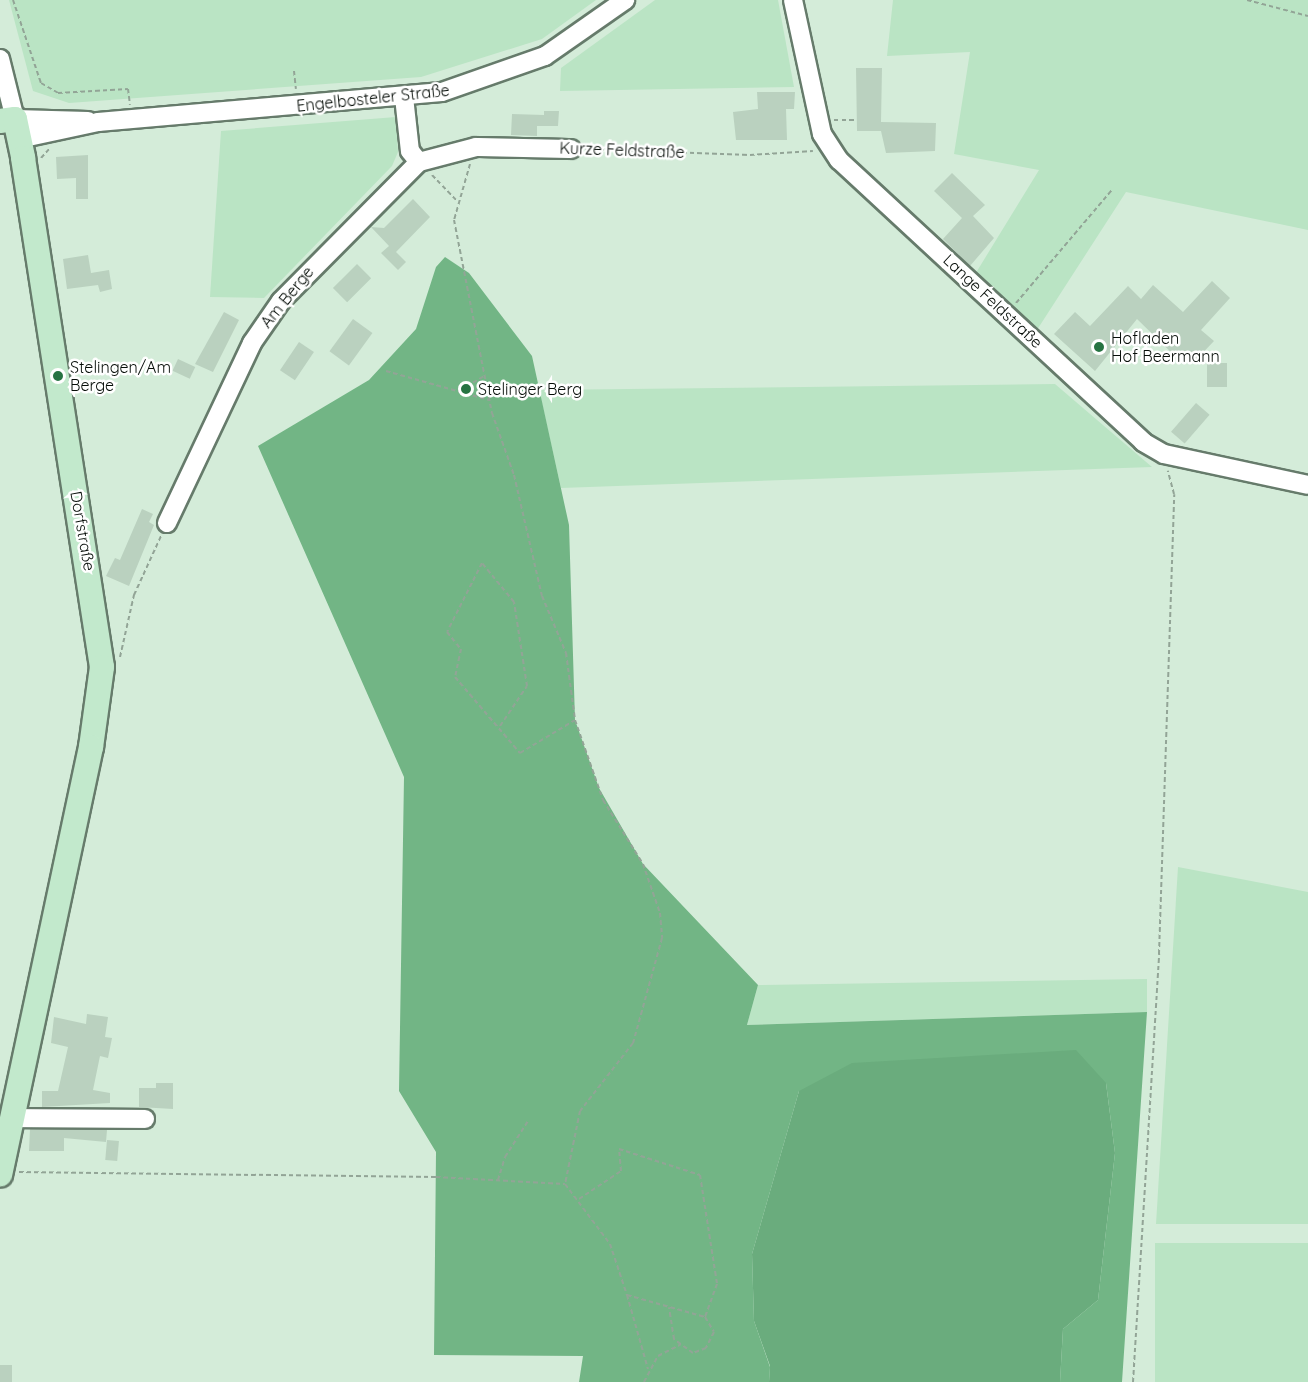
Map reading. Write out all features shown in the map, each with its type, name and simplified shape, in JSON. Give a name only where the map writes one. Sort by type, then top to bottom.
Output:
[{"type":"main road","name":"Dorfstraße","points":[[1,1171],[91,747],[102,667],[8,129]]},
{"type":"street","name":"Engelbosteler Straße","points":[[8,129],[404,97],[512,71],[586,31],[625,0]]},
{"type":"street","name":"Lange Feldstraße","points":[[793,0],[820,123],[828,147],[1143,442],[1164,454],[1308,485]]},
{"type":"street","name":"Dorfstraße","points":[[0,59],[8,129]]},
{"type":"street","points":[[404,97],[410,151],[419,162]]},
{"type":"street","name":"Kurze Feldstraße","points":[[419,162],[476,147],[571,149]]},
{"type":"street","name":"Am Berge","points":[[167,524],[252,343],[281,300],[419,162]]},
{"type":"street","points":[[11,1118],[145,1119]]},
{"type":"path","points":[[13,0],[41,83],[58,93],[128,89],[133,119]]},
{"type":"path","points":[[1247,0],[1308,16]]},
{"type":"path","points":[[820,123],[857,120]]},
{"type":"path","points":[[476,147],[458,201],[457,245],[469,279],[471,324],[542,596],[566,653],[575,720],[603,800],[643,864],[662,938],[633,1043],[580,1111],[565,1184]]},
{"type":"path","name":"Kurze Feldstraße","points":[[571,149],[750,155],[828,147]]},
{"type":"path","points":[[419,162],[458,201]]},
{"type":"path","points":[[1007,315],[1112,190]]},
{"type":"path","points":[[386,371],[489,400]]},
{"type":"path","points":[[460,390],[484,376]]},
{"type":"path","points":[[1133,1382],[1160,930],[1174,494],[1164,454]]},
{"type":"path","points":[[118,662],[132,623],[134,596],[167,524]]},
{"type":"path","points":[[500,726],[527,686],[514,602],[482,563],[447,632],[461,649],[455,677],[500,726],[520,753],[575,720]]},
{"type":"path","points":[[498,1180],[505,1156],[528,1121]]},
{"type":"path","points":[[579,1198],[621,1171],[619,1149],[700,1175],[717,1284],[705,1317]]},
{"type":"path","points":[[1,1171],[498,1180],[565,1184],[579,1198],[610,1244],[648,1369],[644,1382]]},
{"type":"path","points":[[627,1295],[705,1317],[714,1332],[706,1348],[693,1353],[680,1345],[669,1307]]},
{"type":"path","points":[[648,1369],[680,1345]]},
{"type":"shaded area","points":[[9,0],[596,0],[542,39],[421,77],[69,103],[33,91]]},
{"type":"shaded area","points":[[655,0],[778,0],[794,87],[560,91],[561,68]]},
{"type":"shaded area","points":[[893,0],[1308,0],[1308,230],[1126,192],[1035,333],[974,276],[1039,170],[954,154],[970,52],[887,56]]},
{"type":"shaded area","points":[[396,117],[398,152],[392,166],[264,298],[210,297],[221,131]]},
{"type":"shaded area","points":[[445,257],[469,273],[532,356],[569,525],[575,720],[599,788],[643,864],[758,985],[747,1025],[1147,1012],[1122,1382],[1060,1382],[1063,1329],[1098,1300],[1115,1153],[1106,1083],[799,1091],[752,1254],[754,1321],[770,1367],[769,1382],[579,1382],[583,1356],[434,1355],[436,1152],[399,1091],[404,777],[258,446],[369,380],[416,329],[436,267]]},
{"type":"shaded area","points":[[1055,384],[1152,467],[561,488],[539,390]]},
{"type":"shaded area","points":[[1178,867],[1308,892],[1308,1224],[1156,1224]]},
{"type":"shaded area","points":[[1147,979],[1147,1012],[747,1025],[758,985]]},
{"type":"shaded area","points":[[1076,1050],[1106,1083],[1115,1153],[1098,1300],[1063,1329],[1060,1382],[769,1382],[770,1366],[754,1321],[752,1254],[799,1091],[852,1063]]},
{"type":"shaded area","points":[[1155,1243],[1308,1243],[1308,1382],[1155,1382]]},
{"type":"building","points":[[856,68],[882,68],[881,122],[936,123],[935,151],[886,153],[881,131],[857,131]]},
{"type":"building","points":[[757,92],[795,92],[794,109],[786,109],[787,140],[736,140],[733,112],[758,109]]},
{"type":"building","points":[[544,111],[559,111],[558,126],[537,126],[537,136],[511,135],[512,114],[544,115]]},
{"type":"building","points":[[88,155],[88,199],[76,199],[76,178],[57,179],[56,157]]},
{"type":"building","points":[[952,173],[985,205],[973,216],[994,238],[970,266],[943,239],[962,218],[934,191]]},
{"type":"building","points":[[413,199],[430,217],[396,252],[406,262],[398,270],[381,253],[389,246],[371,227],[384,228]]},
{"type":"building","points":[[88,255],[91,273],[109,270],[112,289],[100,292],[98,285],[67,289],[63,259]]},
{"type":"building","points":[[357,264],[371,278],[347,302],[333,288]]},
{"type":"building","points":[[1212,281],[1230,298],[1201,330],[1214,341],[1194,362],[1183,352],[1177,358],[1137,319],[1095,371],[1054,334],[1075,312],[1090,326],[1128,286],[1141,299],[1153,285],[1183,312]]},
{"type":"building","points":[[224,312],[239,320],[213,372],[195,364]]},
{"type":"building","points":[[353,319],[372,333],[349,365],[329,351]]},
{"type":"building","points":[[299,342],[314,352],[295,380],[280,370]]},
{"type":"building","points":[[178,359],[195,367],[190,379],[173,371]]},
{"type":"building","points":[[1207,363],[1227,363],[1227,387],[1207,387]]},
{"type":"building","points":[[1196,403],[1210,415],[1185,443],[1171,432]]},
{"type":"building","points":[[142,509],[153,514],[149,522],[154,525],[129,586],[106,576],[115,558],[120,560]]},
{"type":"building","points":[[87,1014],[108,1017],[105,1037],[112,1038],[108,1058],[100,1056],[93,1090],[110,1093],[110,1103],[42,1107],[42,1091],[58,1091],[68,1047],[51,1043],[54,1017],[86,1024]]},
{"type":"building","points":[[156,1083],[173,1083],[173,1109],[139,1107],[139,1088],[156,1088]]},
{"type":"building","points":[[30,1129],[107,1130],[106,1142],[64,1138],[64,1151],[29,1151]]},
{"type":"building","points":[[107,1140],[119,1141],[117,1161],[105,1160]]},
{"type":"building","points":[[0,1365],[12,1365],[12,1382],[0,1382]]},
{"type":"place","name":"Hofladen Hof Beermann","points":[[1099,347]]},
{"type":"place","name":"Stelingen/Am Berge","points":[[58,376]]},
{"type":"place","name":"Stelinger Berg","points":[[466,389]]}]
